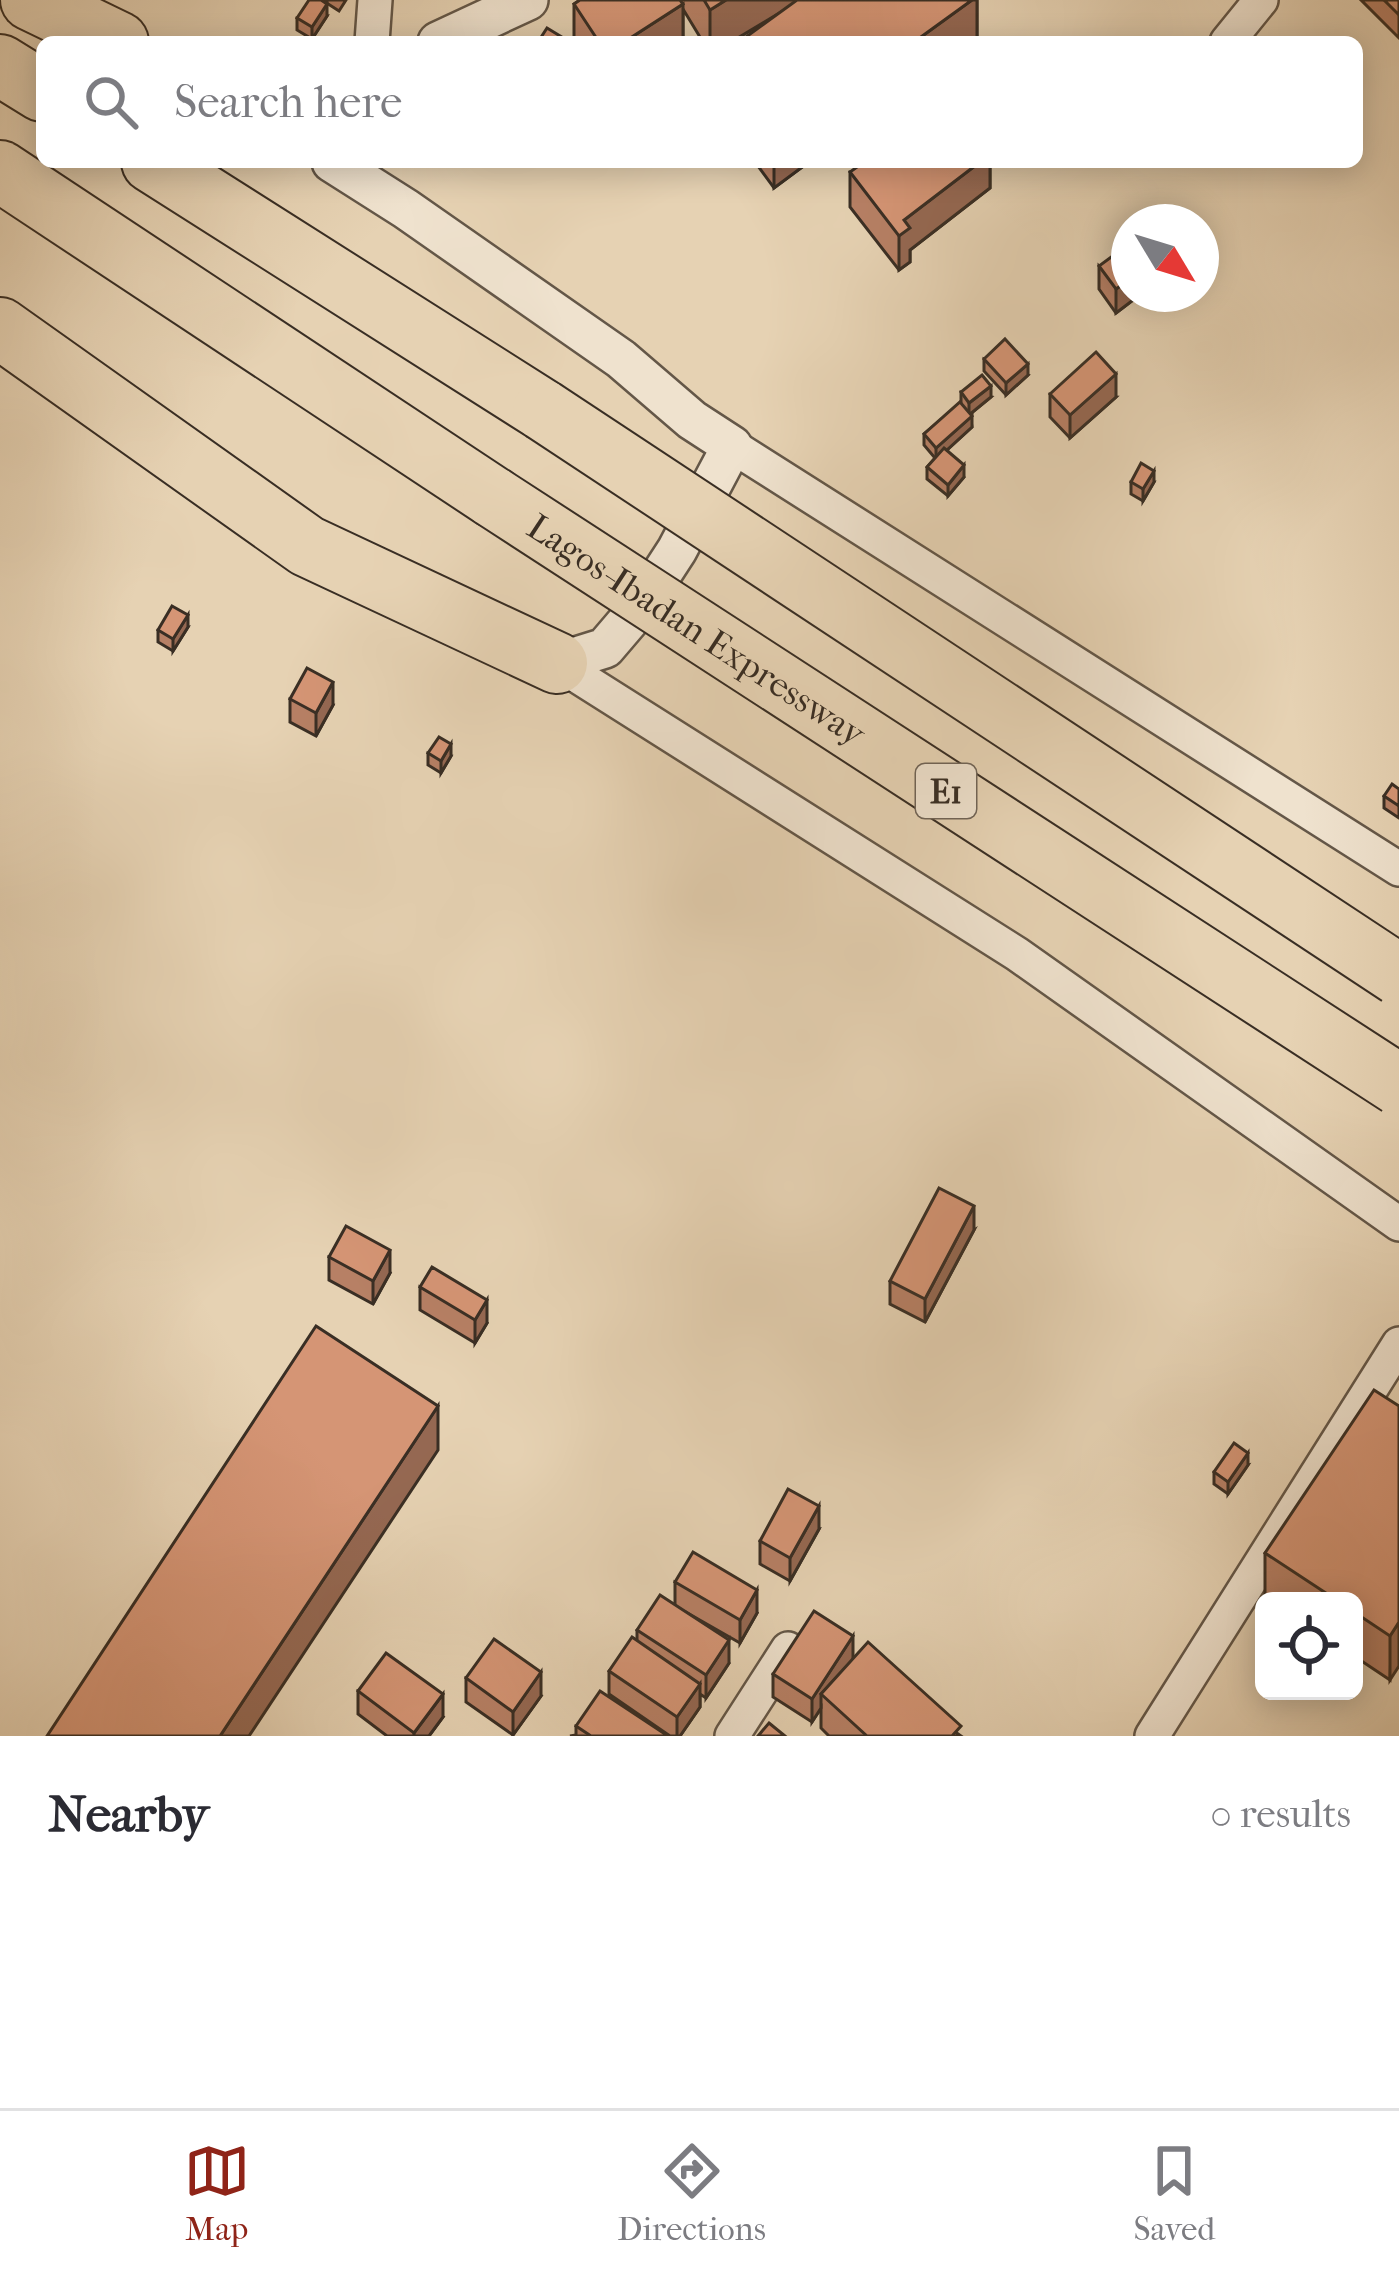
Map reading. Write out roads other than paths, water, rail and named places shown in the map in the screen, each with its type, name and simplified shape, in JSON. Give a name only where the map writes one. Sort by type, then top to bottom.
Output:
[{"type":"highway","points":[[31,0],[106,36]]},
{"type":"highway","points":[[0,64],[36,88]]},
{"type":"highway","points":[[161,168],[542,410],[1399,975]]},
{"type":"highway","name":"Lagos-Ibadan Expressway","points":[[0,171],[1399,1084]]},
{"type":"highway","points":[[0,328],[307,546],[557,663]]},
{"type":"street","points":[[372,36],[375,0]]},
{"type":"street","points":[[451,36],[528,0]]},
{"type":"street","points":[[1232,36],[1261,0]]},
{"type":"street","points":[[341,168],[621,359],[732,446],[1399,869]]},
{"type":"street","points":[[557,663],[605,648],[640,607],[677,550],[732,446]]},
{"type":"street","points":[[557,663],[1017,954],[1399,1224]]},
{"type":"street","points":[[1152,1736],[1399,1344]]},
{"type":"street","points":[[781,1736],[740,1724],[788,1649]]}]
